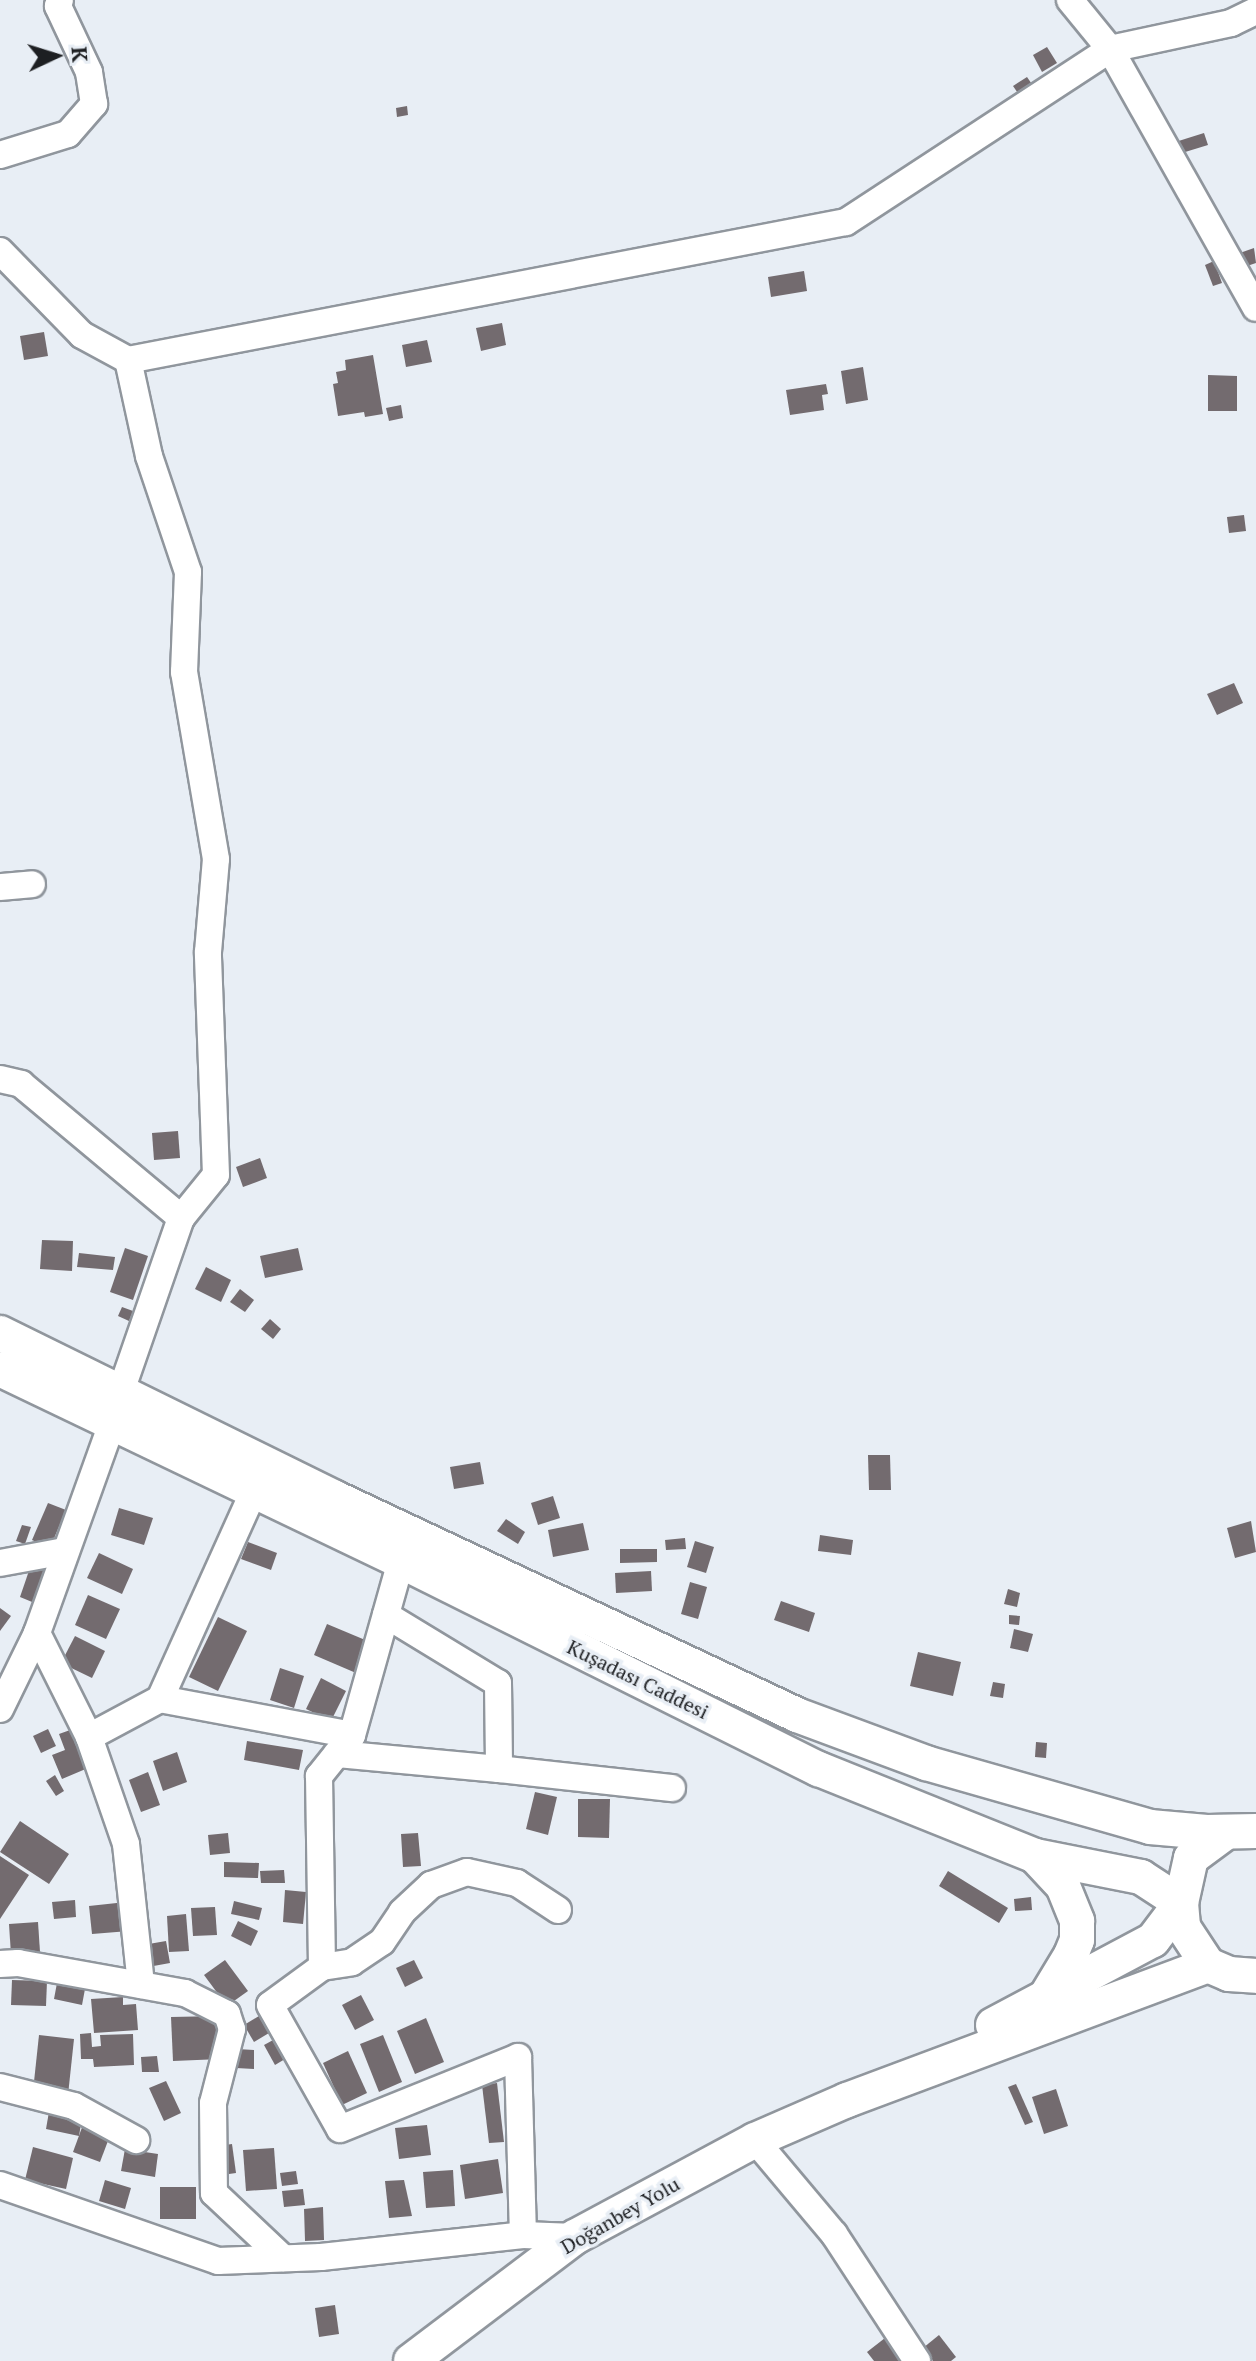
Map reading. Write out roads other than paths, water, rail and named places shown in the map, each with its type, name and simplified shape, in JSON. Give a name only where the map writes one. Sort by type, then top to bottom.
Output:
[{"type":"main road","name":"Kuşadası Caddesi","points":[[0,1333],[253,1493],[401,1561],[819,1769],[1035,1856],[1141,1877],[1181,1903]]},
{"type":"main road","name":"Kuşadası Caddesi","points":[[0,1369],[116,1409],[797,1715],[926,1763],[1150,1827],[1241,1832]]},
{"type":"main road","points":[[1241,1832],[1191,1858],[1181,1903],[1183,1927],[1208,1965],[1229,1974],[1256,1976]]},
{"type":"main road","points":[[1035,1856],[1063,1886],[1077,1921],[1077,1940],[1071,1955],[1045,1998]]},
{"type":"main road","points":[[847,2100],[1139,1950],[1153,1940],[1181,1903]]},
{"type":"main road","points":[[847,2100],[1208,1965]]},
{"type":"main road","name":"Doğanbey Yolu","points":[[411,2361],[575,2237],[755,2140],[847,2100]]},
{"type":"street","points":[[0,155],[68,134],[94,104],[89,72],[58,6],[60,0]]},
{"type":"street","points":[[1070,0],[1110,49],[1256,308]]},
{"type":"street","points":[[0,251],[82,335],[128,360],[846,222],[1110,49],[1231,23],[1256,11]]},
{"type":"street","points":[[0,1709],[37,1633],[181,1218],[216,1175],[208,952],[216,859],[184,672],[188,572],[149,456],[128,360]]},
{"type":"street","points":[[0,887],[32,884]]},
{"type":"street","points":[[0,1079],[21,1084],[181,1218]]},
{"type":"street","points":[[89,1737],[160,1699],[253,1493]]},
{"type":"street","points":[[0,1563],[65,1551]]},
{"type":"street","points":[[322,1967],[319,1776],[344,1744],[401,1561]]},
{"type":"street","points":[[386,1615],[498,1683],[499,1769]]},
{"type":"street","points":[[37,1633],[89,1737],[126,1844],[141,1985]]},
{"type":"street","points":[[160,1699],[344,1744],[499,1769],[672,1788]]},
{"type":"street","points":[[523,2235],[518,2057],[340,2129],[270,2005],[322,1967],[352,1962],[382,1942],[402,1912],[431,1885],[467,1872],[517,1883],[558,1910]]},
{"type":"street","points":[[0,1964],[18,1963],[185,1993],[227,2014],[232,2029],[213,2103],[214,2193],[283,2258]]},
{"type":"street","points":[[0,2087],[74,2106],[136,2140]]},
{"type":"street","points":[[755,2140],[834,2234],[917,2361]]},
{"type":"street","points":[[0,2185],[218,2261],[283,2258],[523,2235],[575,2237]]}]
